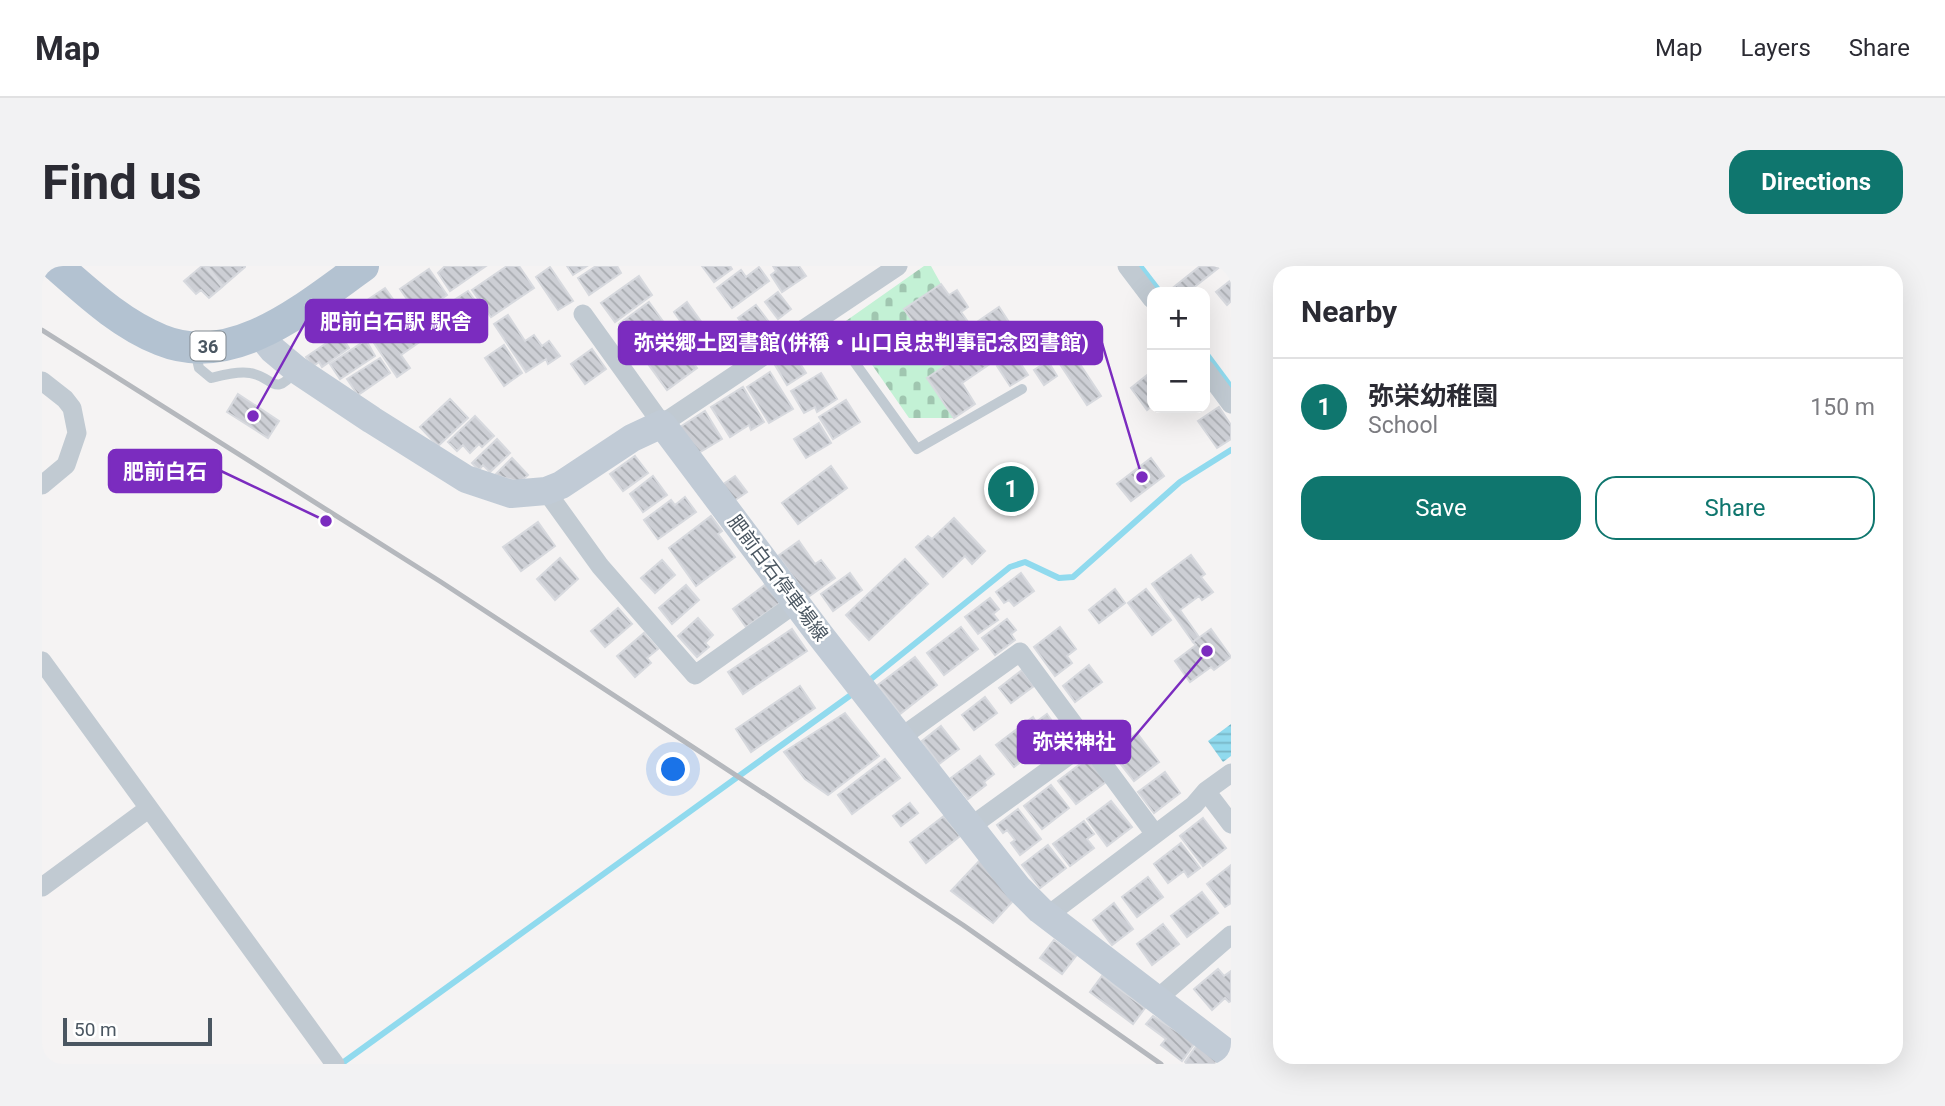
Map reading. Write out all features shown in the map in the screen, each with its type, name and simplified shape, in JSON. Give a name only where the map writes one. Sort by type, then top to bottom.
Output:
[{"type":"main road","name":"36","points":[[57,266],[96,300],[131,325],[163,341],[194,347],[227,345],[259,333],[299,311],[363,266]]},
{"type":"main road","points":[[259,333],[273,350],[296,370],[466,479],[512,494],[545,491],[561,485],[632,438],[662,424]]},
{"type":"main road","name":"肥前白石停車場線","points":[[662,424],[860,687],[1018,888],[1047,916],[1231,1055]]},
{"type":"street","points":[[583,314],[662,424],[898,266]]},
{"type":"street","points":[[1127,266],[1147,292]]},
{"type":"street","points":[[1210,376],[1231,404]]},
{"type":"street","points":[[42,381],[72,408],[77,433],[66,465],[42,485]]},
{"type":"street","points":[[545,491],[600,566],[695,675],[796,603]]},
{"type":"street","points":[[901,738],[1020,652],[1155,834]]},
{"type":"street","points":[[42,660],[334,1062]]},
{"type":"street","points":[[970,827],[1086,743]]},
{"type":"street","points":[[1047,916],[1194,805],[1206,791],[1231,773]]},
{"type":"street","points":[[1206,791],[1231,824]]},
{"type":"street","points":[[42,887],[148,809]]},
{"type":"street","points":[[1157,999],[1231,935]]},
{"type":"lane","points":[[822,317],[917,449],[1022,389]]},
{"type":"lane","points":[[194,347],[199,368],[211,378],[244,372],[254,373],[272,384],[281,385],[288,381],[296,370]]},
{"type":"green space","points":[[924,266],[931,266],[941,284],[904,309],[929,346],[938,340],[952,361],[927,378],[954,418],[909,418],[843,323]]},
{"type":"water","points":[[1231,724],[1231,756],[1223,762],[1208,741]]},
{"type":"building","points":[[205,266],[222,287],[209,298],[201,290],[196,294],[184,281]]},
{"type":"building","points":[[207,266],[245,266],[245,267],[223,286]]},
{"type":"building","points":[[445,266],[486,266],[450,291],[438,273]]},
{"type":"building","points":[[507,266],[519,266],[534,288],[491,317],[472,290]]},
{"type":"building","points":[[567,266],[587,266],[573,275]]},
{"type":"building","points":[[596,266],[617,266],[621,273],[589,295],[578,278]]},
{"type":"building","points":[[702,266],[730,266],[732,269],[714,282]]},
{"type":"building","points":[[773,266],[799,266],[806,276],[782,292],[771,275],[776,271]]},
{"type":"building","points":[[1200,266],[1221,266],[1194,287],[1174,287]]},
{"type":"building","points":[[550,267],[573,301],[558,310],[536,277]]},
{"type":"building","points":[[759,267],[769,281],[732,308],[717,288],[741,270],[746,277]]},
{"type":"building","points":[[429,269],[447,295],[418,315],[400,289]]},
{"type":"building","points":[[639,276],[652,295],[615,322],[601,303]]},
{"type":"building","points":[[1231,280],[1231,301],[1227,305],[1216,292]]},
{"type":"building","points":[[941,284],[949,295],[957,290],[968,307],[961,312],[971,326],[999,307],[1022,342],[962,383],[975,404],[954,418],[927,378],[952,361],[938,340],[930,346],[904,309]]},
{"type":"building","points":[[385,288],[400,309],[365,332],[351,311]]},
{"type":"building","points":[[468,291],[477,303],[460,314],[451,302]]},
{"type":"building","points":[[778,292],[791,309],[778,319],[765,302]]},
{"type":"building","points":[[649,302],[697,368],[667,390],[619,324]]},
{"type":"building","points":[[687,302],[713,338],[699,348],[674,312]]},
{"type":"building","points":[[756,305],[775,330],[756,343],[738,318]]},
{"type":"building","points":[[508,315],[525,341],[534,335],[542,346],[549,341],[560,356],[548,364],[546,359],[526,372],[494,324]]},
{"type":"building","points":[[405,317],[421,341],[401,355],[410,368],[397,377],[372,340]]},
{"type":"building","points":[[340,334],[349,348],[322,367],[319,362],[312,367],[306,357]]},
{"type":"building","points":[[1034,336],[1047,356],[1034,364],[1020,344]]},
{"type":"building","points":[[366,340],[375,356],[340,379],[330,364]]},
{"type":"building","points":[[1064,340],[1101,396],[1087,405],[1050,349]]},
{"type":"building","points":[[504,345],[522,373],[504,386],[485,358]]},
{"type":"building","points":[[592,349],[606,369],[585,384],[571,364]]},
{"type":"building","points":[[794,354],[806,373],[787,385],[775,365]]},
{"type":"building","points":[[1015,355],[1028,375],[1010,386],[997,366]]},
{"type":"building","points":[[380,358],[390,373],[358,395],[347,379]]},
{"type":"building","points":[[1048,361],[1057,376],[1044,385],[1034,370]]},
{"type":"building","points":[[770,372],[793,409],[769,423],[747,387]]},
{"type":"building","points":[[821,373],[837,399],[817,412],[815,407],[804,413],[791,391]]},
{"type":"building","points":[[1147,375],[1147,410],[1131,388]]},
{"type":"building","points":[[743,387],[764,422],[751,430],[749,425],[730,437],[711,407]]},
{"type":"building","points":[[238,394],[279,421],[268,438],[227,412]]},
{"type":"building","points":[[450,399],[468,418],[438,446],[420,427]]},
{"type":"building","points":[[846,400],[860,422],[833,439],[819,417]]},
{"type":"building","points":[[1219,407],[1231,425],[1231,439],[1217,448],[1198,421]]},
{"type":"building","points":[[705,411],[722,439],[697,454],[680,427]]},
{"type":"building","points":[[475,416],[494,436],[482,447],[479,444],[470,453],[463,445],[457,451],[448,442]]},
{"type":"building","points":[[819,423],[831,443],[806,458],[794,439]]},
{"type":"building","points":[[497,439],[510,453],[490,472],[483,465],[479,470],[472,463]]},
{"type":"building","points":[[635,456],[648,473],[623,491],[610,474]]},
{"type":"building","points":[[512,458],[528,475],[520,482],[495,475]]},
{"type":"building","points":[[1151,458],[1164,476],[1131,501],[1117,484]]},
{"type":"building","points":[[831,466],[847,488],[798,524],[782,503]]},
{"type":"building","points":[[653,476],[667,495],[643,512],[630,494]]},
{"type":"building","points":[[735,476],[747,492],[734,501],[722,485]]},
{"type":"building","points":[[685,497],[696,512],[658,539],[644,520],[671,500],[675,505]]},
{"type":"building","points":[[711,516],[722,531],[718,534],[735,557],[696,586],[669,548]]},
{"type":"building","points":[[954,518],[985,551],[972,564],[965,556],[943,577],[916,547],[928,536],[932,539]]},
{"type":"building","points":[[538,522],[555,546],[521,571],[503,547]]},
{"type":"building","points":[[799,541],[815,564],[821,560],[835,578],[808,597],[778,556]]},
{"type":"building","points":[[1191,555],[1205,574],[1201,577],[1213,592],[1202,600],[1199,596],[1180,610],[1199,637],[1193,642],[1152,584]]},
{"type":"building","points":[[560,558],[578,579],[555,600],[537,579]]},
{"type":"building","points":[[905,559],[928,584],[869,640],[846,615]]},
{"type":"building","points":[[662,560],[675,575],[655,593],[641,578]]},
{"type":"building","points":[[850,573],[862,590],[833,611],[821,594]]},
{"type":"building","points":[[1021,573],[1034,591],[1014,606],[1009,600],[1004,603],[996,592]]},
{"type":"building","points":[[766,584],[780,603],[746,627],[733,609]]},
{"type":"building","points":[[686,585],[699,600],[672,624],[659,608]]},
{"type":"building","points":[[1115,589],[1125,603],[1099,623],[1089,610]]},
{"type":"building","points":[[1146,589],[1171,620],[1152,635],[1128,603]]},
{"type":"building","points":[[990,598],[999,609],[993,614],[998,620],[978,634],[965,617]]},
{"type":"building","points":[[618,608],[632,624],[605,647],[591,631]]},
{"type":"building","points":[[698,618],[713,635],[705,643],[709,647],[697,657],[678,636]]},
{"type":"building","points":[[1007,619],[1016,630],[1011,634],[1015,640],[995,655],[982,638]]},
{"type":"building","points":[[961,627],[978,649],[944,675],[927,653]]},
{"type":"building","points":[[1060,627],[1076,649],[1067,656],[1072,663],[1055,676],[1034,647]]},
{"type":"building","points":[[792,629],[807,651],[743,694],[728,672]]},
{"type":"building","points":[[1211,629],[1231,657],[1214,670],[1211,667],[1190,682],[1175,661],[1196,645],[1193,642]]},
{"type":"building","points":[[644,633],[658,649],[647,658],[651,663],[635,677],[617,656]]},
{"type":"building","points":[[915,657],[937,685],[900,714],[878,685]]},
{"type":"building","points":[[1089,665],[1102,682],[1075,702],[1063,686]]},
{"type":"building","points":[[1022,670],[1034,686],[1011,703],[999,688]]},
{"type":"building","points":[[800,686],[815,708],[751,752],[736,729]]},
{"type":"building","points":[[985,697],[997,713],[974,730],[962,715]]},
{"type":"building","points":[[845,713],[879,756],[828,795],[805,779],[784,752]]},
{"type":"building","points":[[1047,714],[1060,732],[1014,767],[996,745],[1033,717],[1036,722]]},
{"type":"building","points":[[941,726],[959,749],[939,764],[922,741]]},
{"type":"building","points":[[1137,733],[1159,762],[1134,781],[1111,752]]},
{"type":"building","points":[[980,756],[994,774],[984,782],[986,785],[968,799],[951,778]]},
{"type":"building","points":[[1088,758],[1106,782],[1076,804],[1058,781]]},
{"type":"building","points":[[885,759],[900,778],[852,814],[838,795]]},
{"type":"building","points":[[1165,772],[1180,793],[1154,813],[1138,792]]},
{"type":"building","points":[[1051,785],[1069,808],[1042,829],[1024,806]]},
{"type":"building","points":[[1111,801],[1132,827],[1107,846],[1087,819]]},
{"type":"building","points":[[910,803],[918,813],[901,826],[893,816]]},
{"type":"building","points":[[1018,809],[1041,839],[1020,855],[1011,843],[1015,840],[1007,830],[1003,833],[997,825]]},
{"type":"building","points":[[944,816],[960,836],[926,863],[910,842]]},
{"type":"building","points":[[1203,818],[1226,848],[1203,866],[1180,836]]},
{"type":"building","points":[[1084,821],[1094,834],[1087,839],[1094,848],[1070,866],[1053,844]]},
{"type":"building","points":[[1181,843],[1200,868],[1188,877],[1184,871],[1168,883],[1154,864]]},
{"type":"building","points":[[1048,845],[1066,868],[1040,888],[1022,865]]},
{"type":"building","points":[[981,859],[1013,901],[993,923],[951,891]]},
{"type":"building","points":[[1231,865],[1231,903],[1225,907],[1207,884]]},
{"type":"building","points":[[1148,877],[1163,897],[1137,917],[1122,897]]},
{"type":"building","points":[[1202,892],[1218,913],[1187,937],[1171,916]]},
{"type":"building","points":[[1114,903],[1133,929],[1112,945],[1093,920]]},
{"type":"building","points":[[1163,924],[1179,944],[1152,965],[1137,944]]},
{"type":"building","points":[[1054,940],[1076,956],[1062,974],[1040,958]]},
{"type":"building","points":[[1218,969],[1224,976],[1231,971],[1231,1001],[1225,998],[1212,1010],[1194,989]]},
{"type":"building","points":[[1102,976],[1145,1008],[1133,1024],[1090,992]]},
{"type":"building","points":[[1153,1016],[1195,1043],[1182,1061],[1161,1045],[1166,1039],[1146,1024]]},
{"type":"building","points":[[1197,1045],[1218,1060],[1215,1064],[1185,1062]]},
{"type":"waterway","points":[[1140,266],[1156,287]]},
{"type":"waterway","points":[[1210,359],[1231,387]]},
{"type":"waterway","points":[[866,683],[1010,567],[1025,562],[1059,578],[1073,577],[1180,482],[1231,450]]},
{"type":"waterway","points":[[341,1064],[855,692]]},
{"type":"railway","points":[[42,330],[441,582],[821,831],[963,925],[1161,1064]]},
{"type":"place","name":"肥前白石駅 駅舎","points":[[253,416]]},
{"type":"place","name":"弥栄郷土図書館(併稱・山口良忠判事記念図書館)","points":[[1142,477]]},
{"type":"place","name":"弥栄幼稚園","points":[[1011,489]]},
{"type":"place","name":"肥前白石","points":[[326,521]]},
{"type":"place","name":"弥栄神社","points":[[1207,651]]}]
